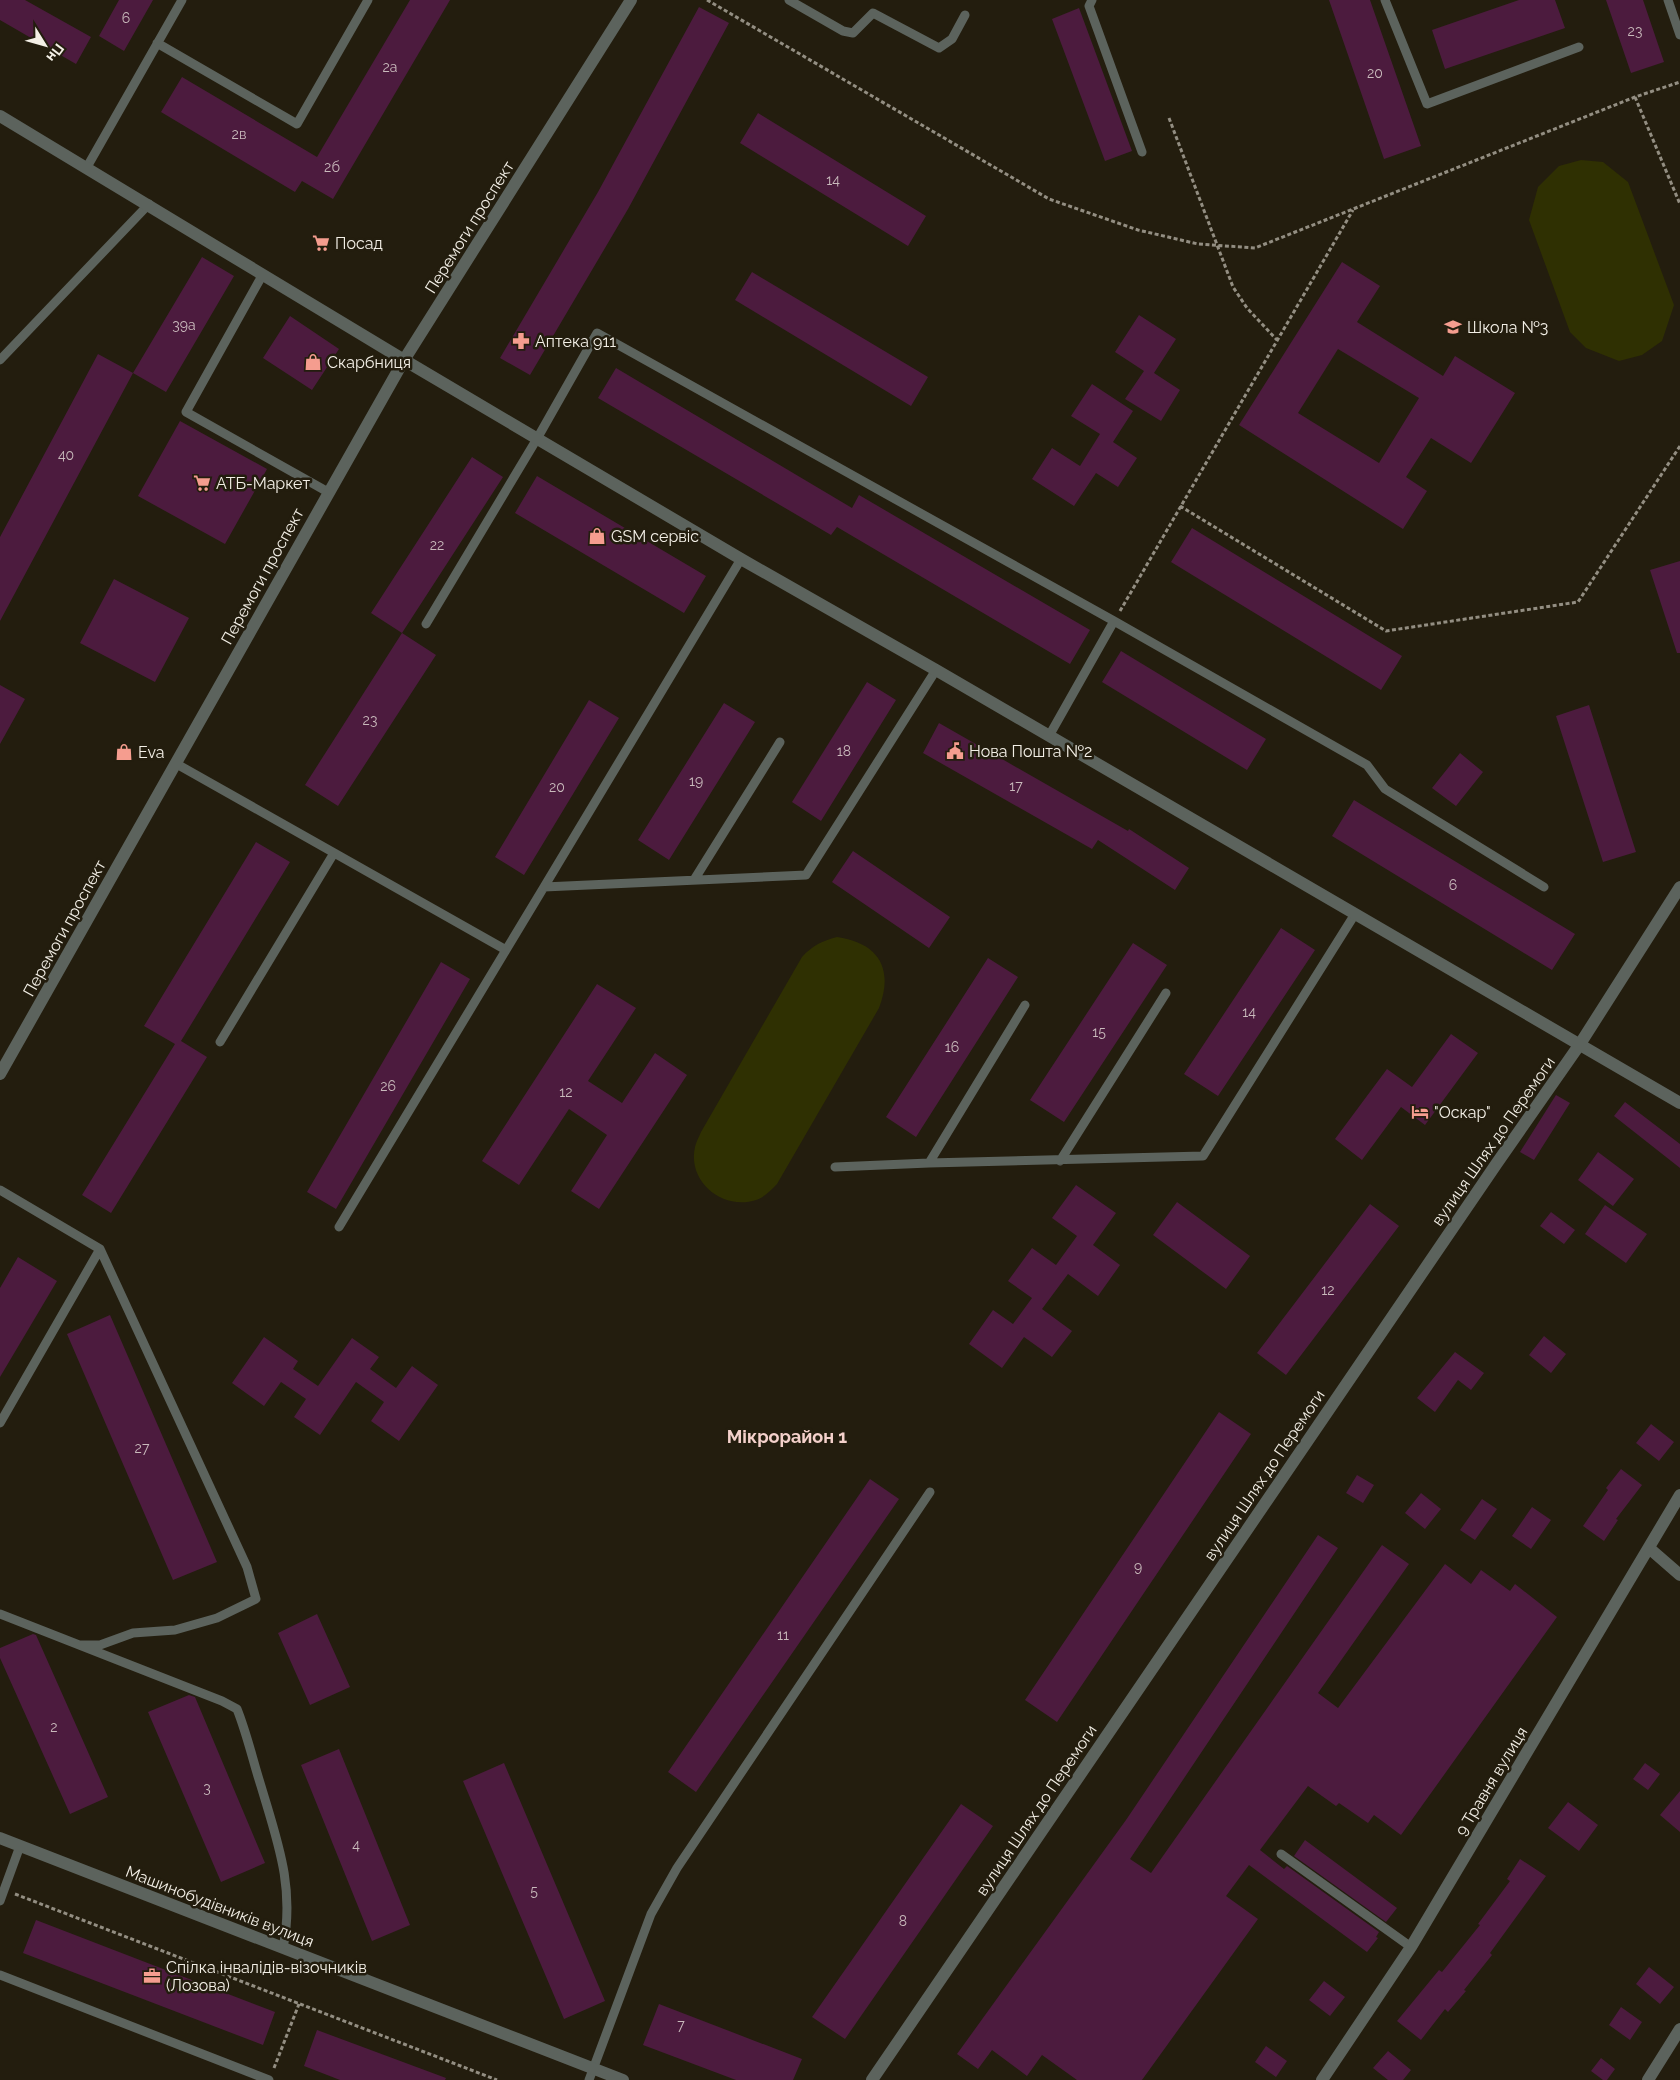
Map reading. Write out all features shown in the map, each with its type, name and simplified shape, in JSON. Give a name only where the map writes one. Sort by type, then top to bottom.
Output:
[{"type":"street","name":"Перемоги проспект","points":[[0,1074],[404,360],[631,0]]},
{"type":"street","points":[[0,116],[149,204],[404,360],[538,437],[741,559],[936,670],[1680,1103]]},
{"type":"street","name":"вулиця Шлях до Перемоги","points":[[872,2080],[1491,1171],[1580,1044],[1680,887]]},
{"type":"street","name":"9 Травня вулиця","points":[[1322,2080],[1411,1947],[1680,1495]]},
{"type":"street","points":[[1648,1548],[1680,1574]]},
{"type":"street","name":"Машинобудівників вулиця","points":[[0,1838],[283,1948],[591,2074],[623,2080]]},
{"type":"street","points":[[1648,2080],[1680,2029]]},
{"type":"lane","points":[[87,167],[182,0]]},
{"type":"lane","points":[[157,43],[297,124],[368,0]]},
{"type":"lane","points":[[789,0],[843,31],[853,33],[873,14],[939,48],[952,39],[965,15]]},
{"type":"lane","points":[[1092,0],[1088,6],[1142,152]]},
{"type":"lane","points":[[1385,0],[1427,104],[1578,47]]},
{"type":"lane","points":[[1668,0],[1677,16],[1680,34]]},
{"type":"lane","points":[[0,360],[149,204]]},
{"type":"lane","points":[[263,274],[186,412],[328,492]]},
{"type":"lane","points":[[426,624],[538,437],[597,333],[1367,765],[1385,790],[1544,888]]},
{"type":"lane","points":[[339,1227],[741,559]]},
{"type":"lane","points":[[1049,736],[1114,622]]},
{"type":"lane","points":[[544,887],[806,875],[936,670]]},
{"type":"lane","points":[[694,880],[780,742]]},
{"type":"lane","points":[[176,763],[506,950]]},
{"type":"lane","points":[[220,1042],[334,853]]},
{"type":"lane","points":[[835,1168],[929,1163],[1203,1156],[1356,914]]},
{"type":"lane","points":[[1060,1161],[1166,993]]},
{"type":"lane","points":[[929,1163],[1025,1004]]},
{"type":"lane","points":[[0,1190],[100,1249],[247,1567],[256,1600],[217,1618],[175,1630],[133,1632],[100,1645],[80,1645]]},
{"type":"lane","points":[[0,1422],[100,1249]]},
{"type":"lane","points":[[591,2074],[651,1914],[677,1868],[930,1492]]},
{"type":"lane","points":[[0,1614],[222,1701],[237,1709],[281,1854],[288,1907],[288,1923],[283,1948]]},
{"type":"lane","points":[[0,1901],[20,1846]]},
{"type":"lane","points":[[1281,1854],[1411,1947]]},
{"type":"lane","points":[[0,1975],[271,2076]]},
{"type":"path","points":[[706,0],[1050,199],[1138,230],[1198,244],[1255,248],[1635,97],[1680,82]]},
{"type":"path","points":[[1635,97],[1680,204]]},
{"type":"path","points":[[1169,118],[1233,287],[1247,308],[1277,340]]},
{"type":"path","points":[[1114,622],[1354,209]]},
{"type":"path","points":[[1180,506],[1386,631],[1578,602],[1680,446]]},
{"type":"path","points":[[9,1892],[497,2080]]},
{"type":"path","points":[[271,2076],[299,2004]]},
{"type":"shaded area","points":[[1581,160],[1603,162],[1628,182],[1674,305],[1662,341],[1642,355],[1619,361],[1586,348],[1570,332],[1529,220],[1538,187],[1559,166]]},
{"type":"shaded area","points":[[837,937],[863,945],[873,952],[879,960],[885,981],[879,1008],[777,1184],[756,1200],[744,1202],[731,1201],[720,1197],[710,1191],[702,1182],[697,1172],[694,1160],[695,1147],[701,1132],[802,957],[818,944]]},
{"type":"building","points":[[0,0],[25,0],[91,37],[76,64],[0,20]]},
{"type":"building","points":[[119,0],[153,0],[124,51],[99,36]]},
{"type":"building","points":[[410,0],[450,0],[333,199],[302,181],[295,192],[161,112],[182,77],[317,157]]},
{"type":"building","points":[[1329,0],[1370,0],[1421,146],[1384,159]]},
{"type":"building","points":[[1519,0],[1555,0],[1565,28],[1445,69],[1432,30]]},
{"type":"building","points":[[1606,0],[1643,0],[1664,62],[1631,73]]},
{"type":"building","points":[[699,7],[729,23],[628,209],[530,375],[500,358],[598,192]]},
{"type":"building","points":[[1079,8],[1132,151],[1105,161],[1052,19]]},
{"type":"building","points":[[758,113],[926,216],[908,246],[740,143]]},
{"type":"building","points":[[202,257],[234,276],[166,392],[133,373]]},
{"type":"building","points":[[1342,262],[1380,286],[1357,322],[1443,376],[1455,356],[1515,393],[1471,463],[1431,438],[1406,477],[1427,491],[1403,529],[1239,425]],"holes":[[[1338,349],[1419,398],[1379,463],[1298,413]]]},
{"type":"building","points":[[752,272],[928,377],[911,406],[735,300]]},
{"type":"building","points":[[1139,315],[1176,339],[1154,373],[1180,390],[1161,421],[1125,399],[1144,371],[1115,352]]},
{"type":"building","points":[[290,316],[339,349],[312,390],[263,358]]},
{"type":"building","points":[[98,354],[133,373],[0,621],[0,537]]},
{"type":"building","points":[[616,368],[852,508],[859,495],[1090,630],[1070,664],[837,527],[831,535],[598,398]]},
{"type":"building","points":[[1092,384],[1133,411],[1113,442],[1137,458],[1118,487],[1096,473],[1074,506],[1032,479],[1052,448],[1080,466],[1100,434],[1071,416]]},
{"type":"building","name":"АТБ-Маркет","points":[[180,421],[267,469],[225,544],[138,496]]},
{"type":"building","points":[[472,457],[503,477],[402,633],[371,613]]},
{"type":"building","points":[[537,476],[706,576],[684,613],[515,513]]},
{"type":"building","points":[[1192,528],[1402,656],[1381,690],[1171,562]]},
{"type":"building","points":[[1680,561],[1680,653],[1677,653],[1650,570]]},
{"type":"building","points":[[114,579],[189,618],[155,682],[80,643]]},
{"type":"building","points":[[402,633],[436,655],[338,806],[305,785]]},
{"type":"building","points":[[1121,651],[1266,739],[1247,770],[1102,682]]},
{"type":"building","points":[[867,682],[896,700],[821,821],[792,802]]},
{"type":"building","points":[[0,685],[25,699],[0,744]]},
{"type":"building","points":[[589,700],[619,718],[524,875],[495,857]]},
{"type":"building","points":[[724,703],[755,722],[669,860],[638,840]]},
{"type":"building","points":[[1589,705],[1636,852],[1603,862],[1556,716]]},
{"type":"building","points":[[939,723],[1128,831],[1129,829],[1189,868],[1175,890],[1098,840],[1092,849],[923,753]]},
{"type":"building","points":[[1460,753],[1483,772],[1456,806],[1432,788]]},
{"type":"building","points":[[1354,800],[1575,934],[1552,970],[1332,836]]},
{"type":"building","points":[[256,842],[290,862],[181,1041],[207,1057],[111,1213],[82,1195],[175,1044],[144,1026]]},
{"type":"building","points":[[853,851],[950,917],[929,948],[832,882]]},
{"type":"building","points":[[1281,928],[1315,950],[1218,1096],[1184,1074]]},
{"type":"building","points":[[1133,943],[1167,965],[1064,1122],[1030,1100]]},
{"type":"building","points":[[988,958],[1018,977],[916,1137],[886,1117]]},
{"type":"building","points":[[441,962],[470,979],[336,1209],[307,1192]]},
{"type":"building","points":[[597,984],[636,1008],[588,1081],[622,1103],[655,1053],[687,1075],[599,1209],[571,1191],[607,1135],[569,1109],[519,1185],[482,1161]]},
{"type":"building","points":[[1451,1034],[1478,1053],[1425,1125],[1401,1107],[1362,1160],[1335,1139],[1387,1069],[1412,1087]]},
{"type":"building","points":[[1556,1095],[1570,1103],[1534,1160],[1520,1152]]},
{"type":"building","points":[[1625,1102],[1680,1144],[1680,1168],[1614,1116]]},
{"type":"building","points":[[1598,1152],[1634,1179],[1613,1206],[1578,1180]]},
{"type":"building","points":[[1076,1185],[1116,1213],[1093,1245],[1120,1265],[1098,1296],[1068,1274],[1042,1309],[1072,1331],[1052,1357],[1024,1337],[1002,1368],[969,1344],[993,1310],[1013,1324],[1032,1298],[1008,1281],[1032,1248],[1056,1265],[1077,1236],[1052,1218]]},
{"type":"building","points":[[1177,1202],[1250,1256],[1226,1289],[1153,1235]]},
{"type":"building","points":[[1370,1204],[1399,1226],[1286,1375],[1257,1353]]},
{"type":"building","points":[[1605,1205],[1647,1234],[1626,1263],[1585,1234]]},
{"type":"building","points":[[1551,1212],[1575,1230],[1564,1244],[1540,1226]]},
{"type":"building","points":[[18,1257],[57,1281],[0,1377],[0,1288]]},
{"type":"building","points":[[110,1315],[217,1562],[173,1580],[67,1334]]},
{"type":"building","points":[[1544,1336],[1566,1354],[1551,1373],[1529,1355]]},
{"type":"building","points":[[264,1337],[298,1361],[293,1369],[318,1386],[352,1338],[379,1357],[370,1369],[396,1388],[412,1366],[438,1385],[399,1441],[371,1421],[384,1402],[356,1382],[320,1435],[294,1417],[306,1399],[281,1382],[264,1406],[232,1383]]},
{"type":"building","points":[[1455,1352],[1484,1373],[1471,1390],[1458,1380],[1435,1412],[1417,1398]]},
{"type":"building","points":[[1219,1412],[1251,1434],[1057,1722],[1025,1700]]},
{"type":"building","points":[[1651,1424],[1674,1442],[1659,1461],[1636,1443]]},
{"type":"building","points":[[1621,1469],[1642,1485],[1616,1519],[1618,1520],[1604,1541],[1583,1526],[1608,1490],[1606,1488]]},
{"type":"building","points":[[1357,1475],[1374,1485],[1363,1503],[1346,1493]]},
{"type":"building","points":[[870,1479],[899,1499],[696,1792],[668,1772]]},
{"type":"building","points":[[1421,1493],[1441,1509],[1425,1529],[1405,1513]]},
{"type":"building","points":[[1482,1499],[1497,1509],[1475,1540],[1460,1530]]},
{"type":"building","points":[[1532,1507],[1551,1520],[1531,1549],[1512,1536]]},
{"type":"building","points":[[1318,1535],[1338,1548],[1130,1859],[1151,1873],[1382,1545],[1409,1564],[1318,1693],[1338,1708],[1445,1564],[1471,1584],[1481,1570],[1510,1591],[1515,1584],[1557,1617],[1401,1835],[1374,1815],[1368,1823],[1339,1803],[1336,1806],[1308,1786],[1260,1850],[1284,1869],[1287,1866],[1379,1932],[1376,1937],[1378,1938],[1367,1952],[1249,1865],[1226,1896],[1258,1919],[1142,2080],[1077,2080],[1042,2055],[1027,2076],[992,2050],[978,2069],[957,2054],[1126,1820]]},
{"type":"building","points":[[317,1614],[350,1687],[310,1705],[278,1633]]},
{"type":"building","points":[[33,1634],[36,1635],[108,1797],[70,1814],[0,1658],[0,1648]]},
{"type":"building","points":[[189,1695],[195,1697],[265,1863],[221,1882],[148,1712]]},
{"type":"building","points":[[339,1749],[410,1925],[372,1941],[301,1765]]},
{"type":"building","points":[[504,1763],[605,2001],[564,2019],[463,1781]]},
{"type":"building","points":[[1645,1763],[1660,1774],[1648,1790],[1633,1779]]},
{"type":"building","points":[[1680,1791],[1680,1832],[1660,1815]]},
{"type":"building","points":[[1568,1802],[1598,1825],[1579,1851],[1548,1828]]},
{"type":"building","points":[[961,1804],[993,1826],[845,2039],[812,2017]]},
{"type":"building","points":[[1305,1840],[1397,1908],[1386,1922],[1294,1856]]},
{"type":"building","points":[[1520,1859],[1546,1876],[1490,1953],[1492,1955],[1464,1990],[1466,1991],[1448,2012],[1445,2009],[1421,2040],[1397,2021],[1439,1970],[1442,1972],[1480,1925],[1478,1924],[1510,1881],[1507,1879]]},
{"type":"building","points":[[36,1920],[275,2012],[263,2045],[23,1953]]},
{"type":"building","points":[[1649,1967],[1674,1987],[1660,2004],[1636,1984]]},
{"type":"building","points":[[1324,1981],[1345,1997],[1330,2016],[1309,2000]]},
{"type":"building","points":[[659,2004],[802,2059],[793,2080],[736,2080],[643,2045]]},
{"type":"building","points":[[1621,2007],[1642,2022],[1630,2040],[1609,2025]]},
{"type":"building","points":[[317,2030],[446,2078],[445,2080],[340,2080],[304,2066]]},
{"type":"building","points":[[1266,2046],[1287,2061],[1276,2077],[1255,2062]]},
{"type":"building","points":[[1388,2051],[1411,2070],[1403,2080],[1388,2080],[1373,2068]]},
{"type":"building","points":[[1601,2058],[1615,2069],[1607,2080],[1603,2080],[1591,2071]]},
{"type":"place","name":"Посад","points":[[321,243]]},
{"type":"place","name":"Школа №3","points":[[1453,327]]},
{"type":"place","name":"Аптека 911","points":[[521,341]]},
{"type":"place","name":"Скарбниця","points":[[313,362]]},
{"type":"place","name":"АТБ-Маркет","points":[[202,483]]},
{"type":"place","name":"GSM сервіс","points":[[597,536]]},
{"type":"place","name":"Нова Пошта №2","points":[[955,751]]},
{"type":"place","name":"Eva","points":[[124,752]]},
{"type":"place","name":"\"Оскар\"","points":[[1420,1112]]},
{"type":"place","name":"Спілка інвалідів-візочників (Лозова)","points":[[152,1976]]},
{"type":"district","name":"Мікрорайон 1","points":[[787,1437]]}]
